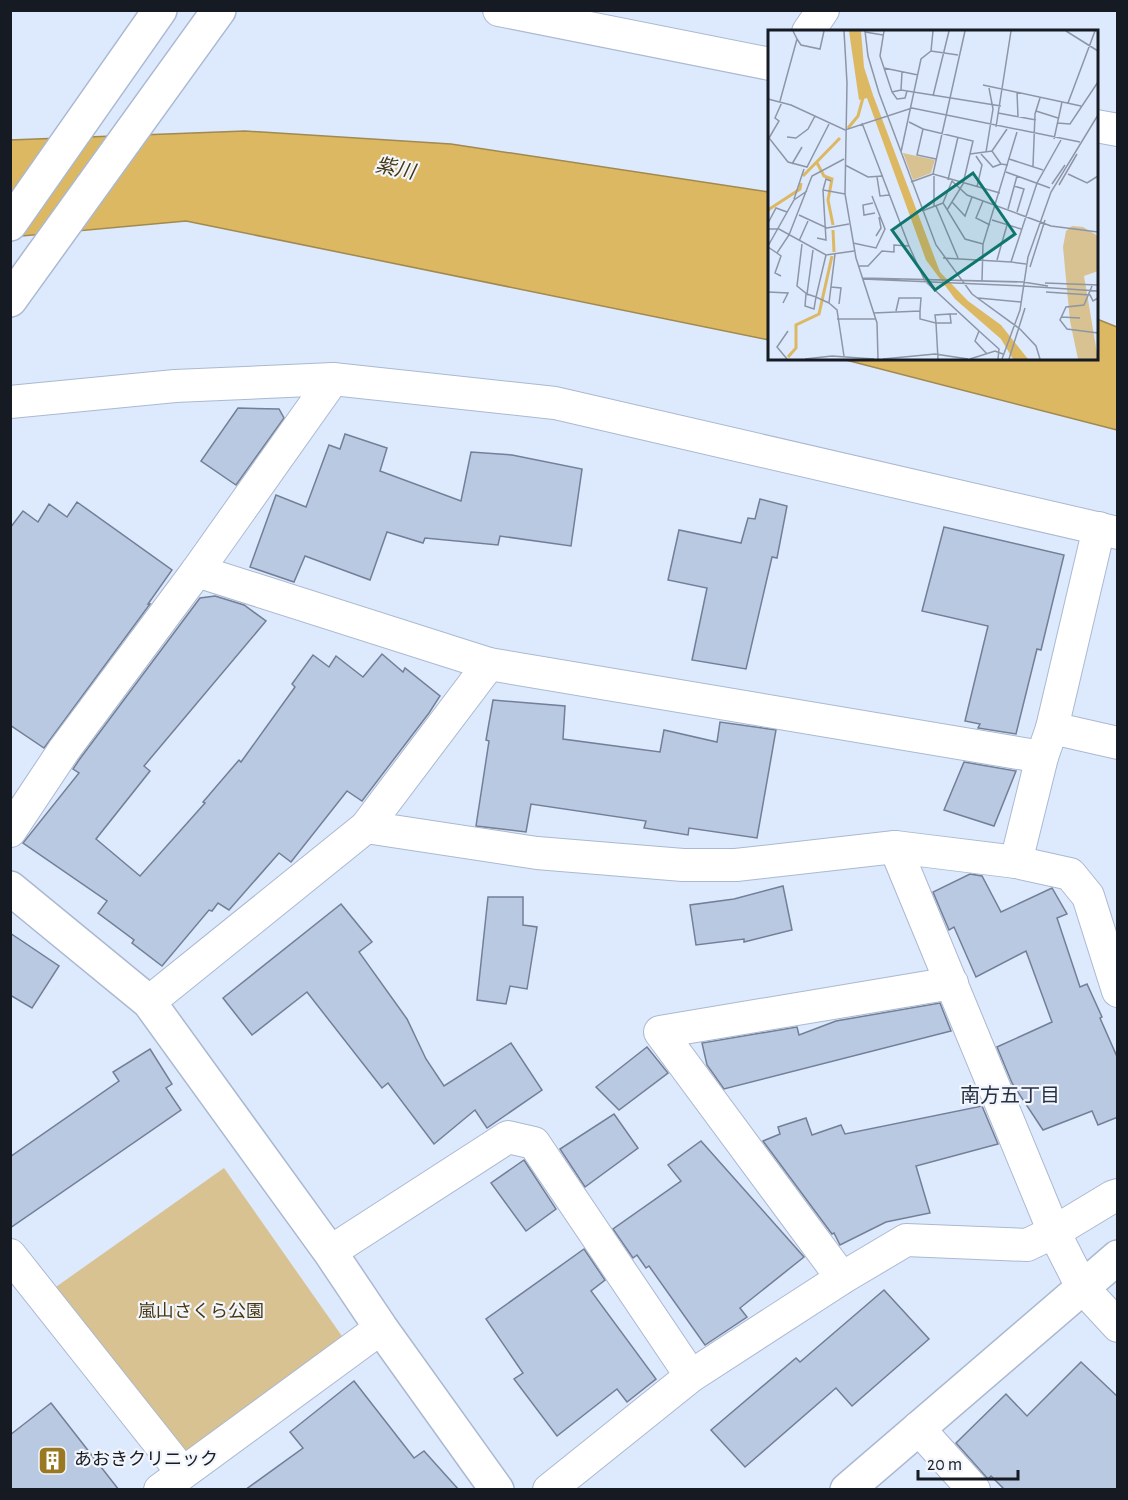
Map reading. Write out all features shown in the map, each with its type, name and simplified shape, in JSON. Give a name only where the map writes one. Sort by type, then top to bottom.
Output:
[{"type":"street","points":[[10,224],[160,10]]},
{"type":"street","points":[[10,300],[219,10]]},
{"type":"street","points":[[499,10],[768,64]]},
{"type":"street","points":[[809,30],[824,10]]},
{"type":"street","points":[[1098,126],[1118,130]]},
{"type":"street","points":[[10,831],[64,750],[197,571],[333,379]]},
{"type":"street","points":[[10,402],[175,386],[333,379],[555,403],[1108,531],[1047,743],[1016,862]]},
{"type":"street","points":[[197,571],[489,664],[1047,743],[1118,744]]},
{"type":"street","points":[[149,1002],[366,827],[489,664]]},
{"type":"street","points":[[366,827],[537,853],[683,865],[736,865],[895,847],[1016,862],[1070,874],[1088,896],[1118,990]]},
{"type":"street","points":[[895,847],[1054,1232],[1082,1287],[1118,1326]]},
{"type":"street","points":[[10,888],[149,1002],[330,1252],[381,1328],[497,1490]]},
{"type":"street","points":[[842,1278],[660,1032],[952,982]]},
{"type":"street","points":[[330,1252],[508,1137],[534,1143],[690,1376]]},
{"type":"street","points":[[549,1490],[690,1376],[842,1278],[906,1240],[1027,1245],[1118,1195]]},
{"type":"street","points":[[10,1255],[171,1481],[381,1328]]},
{"type":"street","points":[[846,1490],[1118,1257]]},
{"type":"street","points":[[918,1428],[974,1490]]},
{"type":"green space","name":"嵐山さくら公園","points":[[224,1168],[344,1339],[187,1455],[53,1289]]},
{"type":"water","name":"紫川","points":[[245,131],[451,144],[768,192],[768,340],[186,221],[11,237],[10,140]]},
{"type":"water","points":[[1098,319],[1117,327],[1117,430],[846,360],[1098,360]]},
{"type":"building","points":[[238,408],[279,409],[284,418],[236,485],[201,461]]},
{"type":"building","points":[[345,434],[387,448],[380,471],[461,501],[471,452],[512,455],[582,469],[571,546],[500,536],[498,545],[425,538],[423,543],[387,532],[370,580],[305,556],[294,582],[250,567],[276,495],[306,507],[329,445],[340,449]]},
{"type":"building","points":[[760,499],[787,506],[777,558],[772,557],[746,669],[692,660],[707,588],[668,580],[679,530],[741,543],[748,518],[755,519]]},
{"type":"building","points":[[77,502],[172,570],[148,604],[150,604],[44,748],[10,725],[10,528],[23,511],[38,522],[49,504],[67,517]]},
{"type":"building","points":[[944,527],[1064,555],[1041,650],[1037,649],[1016,734],[978,728],[980,724],[965,721],[988,626],[922,611]]},
{"type":"building","points":[[215,596],[244,605],[266,621],[144,766],[150,771],[96,839],[140,876],[205,803],[203,802],[239,760],[241,762],[295,687],[292,684],[313,655],[329,667],[336,656],[363,677],[382,654],[403,672],[405,668],[440,696],[362,801],[347,791],[291,862],[279,853],[229,910],[218,903],[212,911],[209,910],[162,966],[132,943],[134,940],[98,913],[107,901],[23,843],[79,773],[73,769],[79,760],[200,598]]},
{"type":"building","points":[[493,700],[565,706],[563,739],[660,752],[664,730],[717,742],[720,722],[776,730],[757,838],[689,828],[688,835],[644,828],[646,821],[531,804],[526,832],[476,826]]},
{"type":"building","points":[[964,762],[1016,771],[994,826],[944,810]]},
{"type":"building","points":[[970,874],[982,876],[1001,912],[1052,888],[1067,914],[1057,918],[1080,987],[1087,984],[1118,1059],[1118,1117],[1098,1125],[1092,1111],[1043,1130],[1012,1083],[997,1047],[1052,1022],[1026,951],[976,977],[954,927],[949,930],[933,892]]},
{"type":"building","points":[[783,886],[792,930],[744,942],[744,939],[696,945],[690,905],[734,899]]},
{"type":"building","points":[[488,897],[523,897],[523,925],[537,927],[527,989],[510,986],[506,1004],[477,1000]]},
{"type":"building","points":[[341,904],[372,942],[359,952],[407,1019],[426,1059],[444,1086],[511,1043],[542,1090],[487,1128],[475,1110],[434,1144],[388,1083],[382,1088],[307,992],[252,1035],[223,998]]},
{"type":"building","points":[[10,933],[59,966],[32,1008],[10,995]]},
{"type":"building","points":[[940,1003],[951,1031],[724,1089],[707,1065],[702,1043],[797,1027],[799,1035],[836,1021]]},
{"type":"building","points":[[647,1047],[668,1073],[619,1110],[596,1087]]},
{"type":"building","points":[[150,1049],[172,1084],[166,1088],[181,1110],[10,1228],[10,1157],[119,1081],[113,1072]]},
{"type":"building","points":[[982,1106],[998,1144],[916,1166],[930,1213],[886,1222],[840,1245],[834,1233],[832,1234],[763,1141],[780,1134],[778,1127],[806,1118],[812,1135],[841,1125],[845,1134]]},
{"type":"building","points":[[614,1114],[638,1148],[585,1187],[560,1149]]},
{"type":"building","points":[[701,1141],[804,1257],[740,1308],[747,1317],[705,1345],[649,1266],[646,1268],[637,1255],[633,1258],[613,1229],[681,1181],[668,1165]]},
{"type":"building","points":[[524,1160],[556,1209],[526,1231],[491,1183]]},
{"type":"building","points":[[584,1249],[605,1280],[591,1291],[656,1379],[627,1402],[617,1389],[557,1436],[514,1379],[523,1373],[486,1319]]},
{"type":"building","points":[[884,1290],[929,1339],[852,1406],[836,1388],[745,1467],[711,1430],[796,1358],[800,1362]]},
{"type":"building","points":[[1081,1362],[1118,1397],[1118,1490],[1005,1490],[991,1476],[988,1479],[956,1443],[1006,1394],[1027,1416]]},
{"type":"building","points":[[354,1381],[414,1458],[424,1451],[459,1490],[245,1490],[303,1448],[290,1432]]},
{"type":"building","name":"あおきクリニック","points":[[51,1403],[119,1490],[10,1490],[10,1435]]},
{"type":"place","name":"あおきクリニック","points":[[53,1460]]},
{"type":"district","name":"南方五丁目","points":[[1010,1096]]}]
